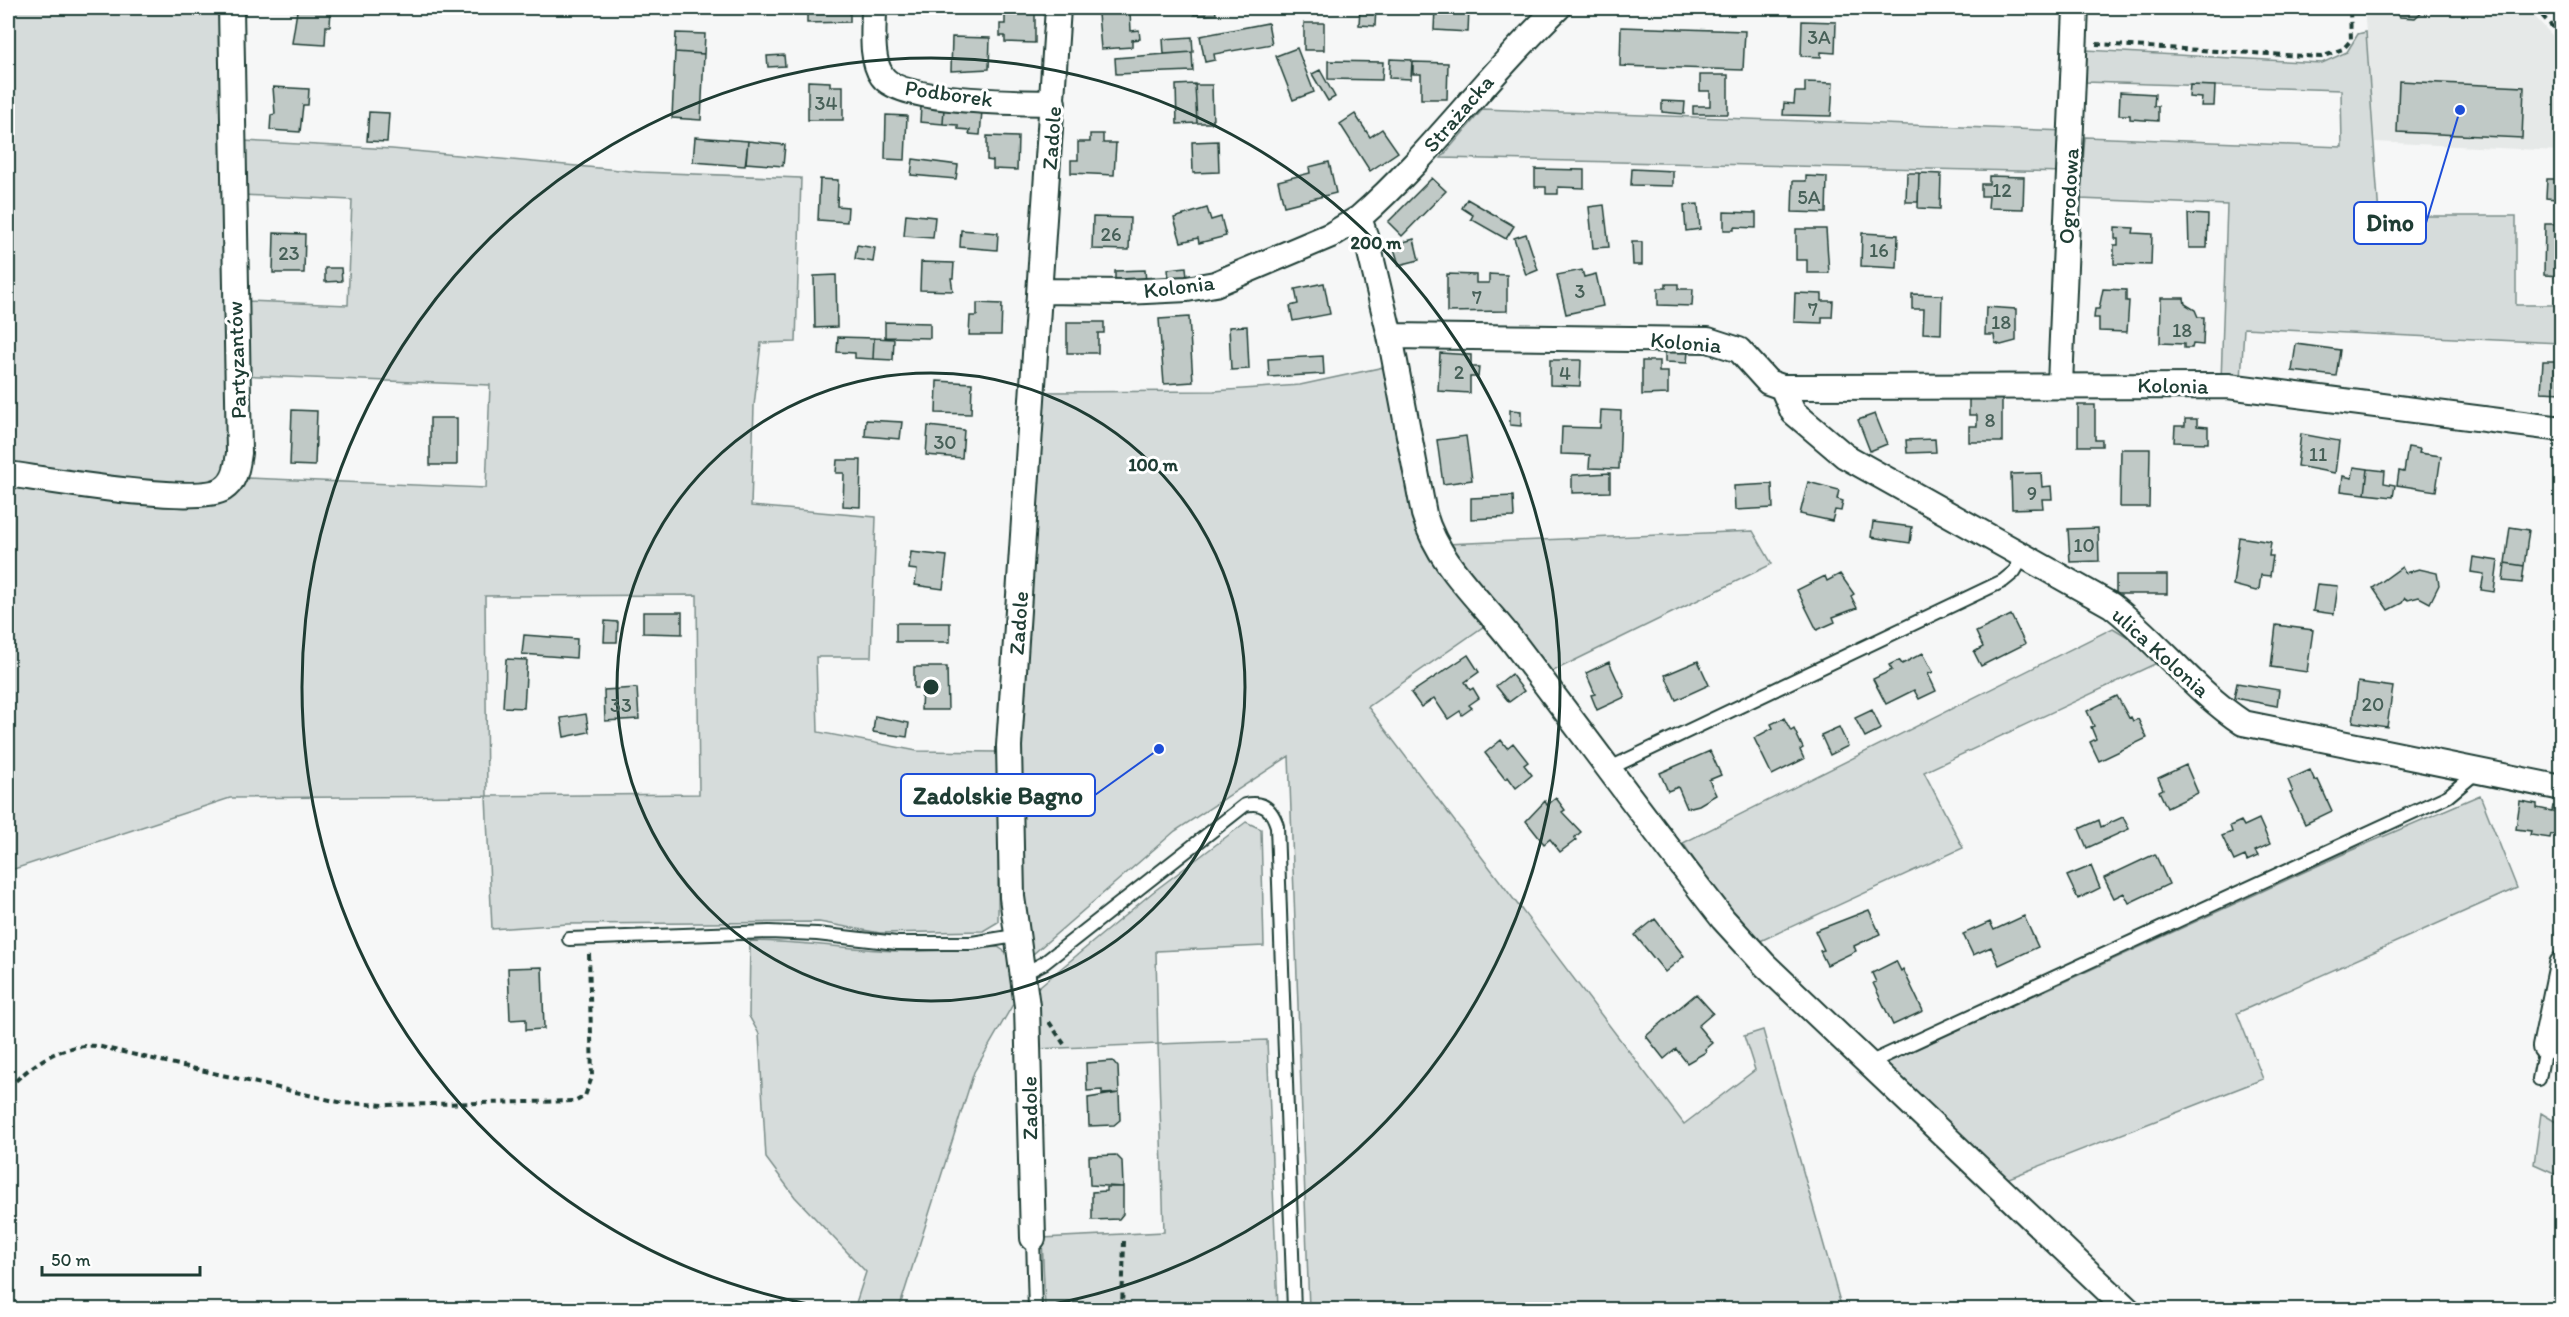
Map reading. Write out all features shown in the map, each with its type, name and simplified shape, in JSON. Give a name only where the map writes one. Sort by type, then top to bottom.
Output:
[{"type":"street","name":"Partyzantów","points":[[8,474],[128,491],[212,494],[231,483],[237,469],[239,453],[231,8]]},
{"type":"street","name":"Podborek","points":[[874,8],[875,58],[880,74],[888,84],[915,93],[946,98],[1053,103]]},
{"type":"street","name":"Zadole","points":[[1033,1238],[1027,1006],[1015,936],[1012,897],[1010,746],[1058,8]]},
{"type":"street","name":"Strażacka","points":[[1359,218],[1389,192],[1486,81],[1558,8]]},
{"type":"street","name":"Ogrodowa","points":[[2060,384],[2076,8]]},
{"type":"street","name":"Kolonia","points":[[1040,291],[1125,292],[1187,289],[1215,284],[1331,235],[1359,218]]},
{"type":"street","points":[[1359,218],[1368,244],[1390,336],[1424,514],[1432,540],[1443,557],[1496,620],[1723,919],[1765,965],[2128,1310]]},
{"type":"street","name":"Kolonia","points":[[1390,336],[1708,340],[1739,350],[1768,382],[1782,387],[2060,384],[2228,386],[2562,429]]},
{"type":"street","name":"ulica Kolonia","points":[[1782,387],[1793,411],[1845,456],[2111,605],[2137,625],[2225,711],[2243,723],[2562,788]]},
{"type":"street","points":[[2546,1047],[2562,964]]},
{"type":"lane","points":[[1608,769],[2003,581],[2014,572],[2023,557]]},
{"type":"lane","points":[[1869,1063],[2448,796],[2478,771]]},
{"type":"lane","points":[[1023,974],[1044,963],[1245,805],[1256,803],[1265,806],[1274,815],[1277,826],[1294,1310]]},
{"type":"lane","points":[[569,939],[769,932],[907,943],[972,943],[1015,936]]},
{"type":"lane","points":[[2539,1079],[2546,1047]]},
{"type":"lane","points":[[1033,1238],[1035,1310]]},
{"type":"path","points":[[2073,43],[2321,57],[2343,49],[2351,40],[2350,8]]},
{"type":"path","points":[[2535,8],[2562,37]]},
{"type":"path","points":[[8,1088],[46,1057],[79,1045],[97,1046],[343,1103],[576,1101],[585,1096],[592,1077],[588,937]]},
{"type":"path","points":[[1122,1310],[1124,1241]]},
{"type":"shaded area","points":[[8,8],[239,8],[243,141],[392,149],[641,172],[801,178],[796,342],[761,343],[754,406],[751,506],[876,517],[871,657],[816,657],[818,732],[917,751],[999,752],[998,922],[983,931],[880,933],[819,922],[568,924],[492,929],[486,796],[230,798],[8,871]],"holes":[[[241,195],[352,200],[348,305],[246,301]],[[237,375],[490,385],[486,488],[248,478],[232,483]],[[697,595],[699,794],[487,796],[485,596]]]},
{"type":"shaded area","points":[[2364,8],[2527,8],[2561,45],[2561,151],[2375,142]]},
{"type":"shaded area","points":[[2366,32],[2379,216],[2516,216],[2516,305],[2561,305],[2561,343],[2244,328],[2241,380],[2221,381],[2227,205],[2080,199],[2085,137],[2342,147],[2341,90],[2085,82],[2086,50],[2322,63],[2347,52],[2358,34]]},
{"type":"shaded area","points":[[1483,109],[2067,131],[2064,172],[1441,158]]},
{"type":"shaded area","points":[[1384,367],[1417,514],[1487,624],[1368,707],[1684,1124],[1755,1070],[1744,1036],[1763,1030],[1842,1309],[1309,1309],[1289,756],[1175,831],[1033,954],[1025,939],[1018,743],[1045,392],[1214,391],[1300,385]]},
{"type":"shaded area","points":[[1753,531],[1772,564],[1551,672],[1446,544]]},
{"type":"shaded area","points":[[2113,628],[2136,642],[2157,663],[1924,772],[1963,848],[1758,942],[1729,913],[1683,843]]},
{"type":"shaded area","points":[[2480,795],[2517,888],[2237,1013],[2263,1079],[2004,1180],[1882,1065],[2352,850]]},
{"type":"shaded area","points":[[1246,822],[1261,829],[1264,946],[1156,951],[1158,1044],[1036,1049],[1035,990],[1153,892]]},
{"type":"shaded area","points":[[750,941],[897,951],[998,947],[1007,953],[1016,972],[1016,999],[974,1072],[899,1309],[854,1309],[866,1272],[795,1197],[766,1158],[759,1034],[749,1016]]},
{"type":"shaded area","points":[[1267,1040],[1278,1309],[1045,1309],[1042,1238],[1164,1232],[1158,1044]]},
{"type":"shaded area","points":[[2541,1113],[2561,1125],[2561,1176],[2534,1164]]},
{"type":"building","points":[[294,8],[331,8],[330,26],[326,26],[325,45],[292,43],[297,11],[294,11]]},
{"type":"building","points":[[361,8],[391,8],[391,14],[361,12]]},
{"type":"building","points":[[807,8],[850,8],[850,22],[807,23]]},
{"type":"building","points":[[1005,8],[1035,9],[1035,43],[1005,42],[1005,36],[1000,36],[1000,24],[1005,24]]},
{"type":"building","points":[[1193,8],[1215,8],[1216,14],[1194,15]]},
{"type":"building","points":[[1360,8],[1376,8],[1375,26],[1359,25]]},
{"type":"building","points":[[1435,8],[1469,8],[1468,32],[1434,30]]},
{"type":"building","points":[[2391,8],[2426,8],[2415,18],[2400,17]]},
{"type":"building","points":[[1130,12],[1131,31],[1139,30],[1140,39],[1132,40],[1132,47],[1101,49],[1098,14]]},
{"type":"building","points":[[1802,21],[1836,22],[1835,53],[1821,52],[1821,57],[1801,56]]},
{"type":"building","points":[[1268,23],[1272,44],[1214,54],[1215,60],[1205,62],[1200,36]]},
{"type":"building","points":[[1304,23],[1324,23],[1324,50],[1304,50]]},
{"type":"building","points":[[1621,27],[1745,31],[1743,70],[1620,66]]},
{"type":"building","points":[[676,33],[705,34],[704,54],[675,52]]},
{"type":"building","points":[[952,37],[990,38],[989,69],[951,71]]},
{"type":"building","points":[[1192,37],[1193,52],[1164,54],[1163,39]]},
{"type":"building","points":[[1297,48],[1314,92],[1293,100],[1276,56]]},
{"type":"building","points":[[675,52],[704,54],[701,120],[672,118]]},
{"type":"building","points":[[1192,52],[1193,71],[1116,74],[1115,58]]},
{"type":"building","points":[[784,55],[785,66],[768,67],[767,56]]},
{"type":"building","points":[[1390,59],[1412,60],[1411,79],[1389,78]]},
{"type":"building","points":[[1328,61],[1383,62],[1382,80],[1328,79]]},
{"type":"building","points":[[1413,62],[1448,63],[1447,99],[1421,99],[1421,74],[1413,74]]},
{"type":"building","points":[[1320,70],[1335,97],[1328,101],[1312,74]]},
{"type":"building","points":[[1700,75],[1728,75],[1728,114],[1693,114],[1693,106],[1710,106],[1710,91],[1700,91]]},
{"type":"building","points":[[808,81],[830,82],[830,86],[843,86],[843,120],[808,120]]},
{"type":"building","points":[[2399,81],[2524,87],[2522,138],[2397,132]]},
{"type":"building","points":[[1805,82],[1833,83],[1831,116],[1783,115],[1784,103],[1794,104],[1795,92],[1805,92]]},
{"type":"building","points":[[1195,84],[1197,123],[1177,124],[1176,85]]},
{"type":"building","points":[[1195,85],[1212,85],[1213,123],[1197,123]]},
{"type":"building","points":[[2190,85],[2215,86],[2214,106],[2201,106],[2202,98],[2189,97]]},
{"type":"building","points":[[273,87],[309,89],[308,105],[303,105],[300,132],[270,130],[271,115],[275,114]]},
{"type":"building","points":[[2120,92],[2155,94],[2154,106],[2158,106],[2158,121],[2130,119],[2130,115],[2119,115]]},
{"type":"building","points":[[1662,101],[1685,102],[1684,114],[1662,112]]},
{"type":"building","points":[[921,106],[944,108],[943,124],[920,122]]},
{"type":"building","points":[[944,108],[982,111],[980,135],[969,134],[970,130],[958,129],[958,125],[943,124]]},
{"type":"building","points":[[369,112],[389,113],[387,142],[367,141]]},
{"type":"building","points":[[1355,114],[1370,137],[1382,129],[1398,152],[1370,171],[1340,124]]},
{"type":"building","points":[[886,115],[907,116],[905,160],[885,159]]},
{"type":"building","points":[[1090,134],[1103,134],[1103,143],[1116,143],[1114,175],[1071,173],[1071,160],[1078,160],[1078,142],[1090,142]]},
{"type":"building","points":[[987,136],[1018,137],[1017,170],[993,169],[993,161],[987,160]]},
{"type":"building","points":[[695,137],[748,141],[745,166],[693,162]]},
{"type":"building","points":[[748,141],[785,145],[783,166],[746,163]]},
{"type":"building","points":[[1218,141],[1219,172],[1193,173],[1192,142]]},
{"type":"building","points":[[913,159],[958,165],[956,179],[911,175]]},
{"type":"building","points":[[1329,162],[1336,193],[1284,206],[1278,181],[1310,173],[1309,167]]},
{"type":"building","points":[[2558,162],[2562,162],[2562,202],[2546,198],[2547,179],[2557,179]]},
{"type":"building","points":[[1535,169],[1584,170],[1584,188],[1558,187],[1558,194],[1546,194],[1546,187],[1535,187]]},
{"type":"building","points":[[1632,169],[1673,171],[1673,186],[1631,185]]},
{"type":"building","points":[[1907,173],[1919,173],[1918,202],[1906,202]]},
{"type":"building","points":[[1919,173],[1941,174],[1940,209],[1918,208]]},
{"type":"building","points":[[1806,176],[1827,177],[1826,213],[1792,212],[1793,181],[1806,181]]},
{"type":"building","points":[[1989,176],[2024,177],[2023,209],[1988,208],[1989,196],[1981,196],[1981,184],[1989,184]]},
{"type":"building","points":[[1432,178],[1446,191],[1402,236],[1388,222]]},
{"type":"building","points":[[820,179],[838,180],[837,206],[848,207],[847,222],[818,220]]},
{"type":"building","points":[[1467,199],[1514,226],[1506,239],[1471,219],[1473,215],[1462,208]]},
{"type":"building","points":[[1698,204],[1700,229],[1686,231],[1684,205]]},
{"type":"building","points":[[1604,205],[1609,247],[1593,248],[1589,207]]},
{"type":"building","points":[[1207,208],[1211,220],[1221,217],[1226,236],[1199,243],[1198,238],[1181,242],[1174,218]]},
{"type":"building","points":[[1724,212],[1756,213],[1756,228],[1734,227],[1734,230],[1724,230]]},
{"type":"building","points":[[906,214],[935,217],[933,238],[904,236]]},
{"type":"building","points":[[2188,214],[2208,215],[2207,248],[2189,248]]},
{"type":"building","points":[[1093,217],[1130,218],[1129,250],[1092,249]]},
{"type":"building","points":[[2545,224],[2562,224],[2562,276],[2544,275]]},
{"type":"building","points":[[2115,227],[2134,228],[2133,233],[2152,234],[2151,265],[2114,264],[2114,245],[2118,245],[2118,239],[2115,239]]},
{"type":"building","points":[[1796,229],[1826,229],[1829,273],[1807,273],[1807,260],[1796,260]]},
{"type":"building","points":[[961,230],[998,233],[997,250],[960,247]]},
{"type":"building","points":[[274,233],[305,234],[304,273],[273,273]]},
{"type":"building","points":[[1862,233],[1898,235],[1897,268],[1861,266]]},
{"type":"building","points":[[1526,234],[1538,270],[1526,275],[1514,238]]},
{"type":"building","points":[[1414,239],[1419,260],[1399,265],[1393,245]]},
{"type":"building","points":[[1632,242],[1642,242],[1642,265],[1633,265]]},
{"type":"building","points":[[857,245],[875,248],[873,262],[855,259]]},
{"type":"building","points":[[921,262],[954,263],[953,278],[951,278],[953,291],[920,290]]},
{"type":"building","points":[[1186,267],[1187,278],[1169,281],[1168,269]]},
{"type":"building","points":[[325,268],[341,268],[342,281],[325,282]]},
{"type":"building","points":[[1145,270],[1146,282],[1115,283],[1115,271]]},
{"type":"building","points":[[1582,270],[1584,277],[1596,274],[1603,306],[1566,314],[1557,275]]},
{"type":"building","points":[[1447,274],[1476,275],[1476,283],[1489,283],[1489,274],[1507,275],[1507,311],[1447,312]]},
{"type":"building","points":[[836,275],[837,327],[815,328],[814,276]]},
{"type":"building","points":[[1324,283],[1330,314],[1293,321],[1290,306],[1298,304],[1295,289]]},
{"type":"building","points":[[1666,284],[1678,284],[1678,289],[1693,289],[1692,306],[1658,305],[1658,288],[1666,288]]},
{"type":"building","points":[[2103,289],[2126,290],[2126,301],[2129,301],[2127,332],[2099,331],[2099,318],[2094,318],[2095,309],[2099,309]]},
{"type":"building","points":[[1795,293],[1822,294],[1822,301],[1833,301],[1832,317],[1822,317],[1822,323],[1794,322]]},
{"type":"building","points":[[1912,294],[1942,295],[1941,334],[1923,333],[1924,309],[1912,309]]},
{"type":"building","points":[[2161,298],[2184,298],[2185,304],[2195,310],[2198,317],[2204,317],[2203,345],[2193,344],[2192,348],[2184,348],[2184,344],[2160,343]]},
{"type":"building","points":[[977,303],[1002,304],[1001,335],[969,335],[970,316],[977,316]]},
{"type":"building","points":[[1986,307],[2016,309],[2016,341],[2001,345],[1995,343],[1994,335],[1985,335]]},
{"type":"building","points":[[1189,317],[1193,382],[1164,384],[1159,319]]},
{"type":"building","points":[[885,322],[930,323],[930,338],[885,337]]},
{"type":"building","points":[[1067,322],[1104,322],[1104,333],[1098,333],[1098,353],[1067,353]]},
{"type":"building","points":[[1247,326],[1249,369],[1231,370],[1229,327]]},
{"type":"building","points":[[838,337],[874,338],[873,359],[855,358],[855,353],[837,352]]},
{"type":"building","points":[[874,338],[894,339],[893,360],[873,359]]},
{"type":"building","points":[[2296,344],[2340,350],[2336,376],[2292,371]]},
{"type":"building","points":[[1665,350],[1688,351],[1687,363],[1665,362]]},
{"type":"building","points":[[1440,353],[1471,355],[1471,367],[1479,367],[1478,377],[1470,377],[1470,393],[1438,391]]},
{"type":"building","points":[[1323,356],[1324,374],[1269,377],[1268,359]]},
{"type":"building","points":[[1550,360],[1581,360],[1580,386],[1550,385]]},
{"type":"building","points":[[1642,361],[1659,361],[1659,372],[1668,372],[1668,394],[1642,395]]},
{"type":"building","points":[[2543,361],[2557,361],[2557,365],[2562,365],[2562,393],[2541,392]]},
{"type":"building","points":[[937,381],[972,383],[971,414],[936,413]]},
{"type":"building","points":[[1969,395],[2002,395],[2002,442],[1969,442],[1969,426],[1977,426],[1977,415],[1969,415]]},
{"type":"building","points":[[2078,405],[2095,405],[2095,440],[2102,440],[2102,446],[2078,446]]},
{"type":"building","points":[[292,410],[317,411],[315,466],[290,465]]},
{"type":"building","points":[[1510,410],[1521,411],[1521,426],[1510,425]]},
{"type":"building","points":[[1601,410],[1621,411],[1619,469],[1589,468],[1590,455],[1561,454],[1562,427],[1600,428]]},
{"type":"building","points":[[1875,414],[1887,444],[1870,451],[1858,420]]},
{"type":"building","points":[[430,418],[457,418],[457,465],[430,465]]},
{"type":"building","points":[[2185,419],[2197,419],[2197,426],[2208,427],[2208,443],[2174,442],[2175,426],[2185,426]]},
{"type":"building","points":[[866,420],[902,422],[900,439],[865,436]]},
{"type":"building","points":[[928,426],[964,430],[962,458],[926,455]]},
{"type":"building","points":[[2301,434],[2339,441],[2335,473],[2297,466]]},
{"type":"building","points":[[1466,436],[1472,480],[1443,484],[1437,440]]},
{"type":"building","points":[[1935,439],[1936,452],[1907,453],[1906,440]]},
{"type":"building","points":[[2408,447],[2420,449],[2419,453],[2441,456],[2436,491],[2397,485],[2399,471],[2404,472]]},
{"type":"building","points":[[2121,449],[2150,449],[2149,507],[2120,507]]},
{"type":"building","points":[[837,460],[861,460],[860,507],[843,506],[844,473],[836,473]]},
{"type":"building","points":[[2354,467],[2368,469],[2365,494],[2341,491],[2343,476],[2352,478]]},
{"type":"building","points":[[2368,469],[2385,471],[2384,483],[2395,485],[2393,497],[2365,494]]},
{"type":"building","points":[[1610,473],[1610,492],[1572,493],[1572,475]]},
{"type":"building","points":[[2041,473],[2042,487],[2051,486],[2052,499],[2042,499],[2043,508],[2012,509],[2011,474]]},
{"type":"building","points":[[1808,482],[1839,490],[1837,499],[1843,501],[1841,511],[1835,510],[1832,521],[1800,514]]},
{"type":"building","points":[[1772,484],[1773,508],[1735,510],[1734,486]]},
{"type":"building","points":[[1513,496],[1514,517],[1471,519],[1471,498]]},
{"type":"building","points":[[1873,522],[1912,527],[1910,543],[1871,537]]},
{"type":"building","points":[[2510,527],[2529,530],[2524,566],[2505,563]]},
{"type":"building","points":[[2098,528],[2099,561],[2070,562],[2068,529]]},
{"type":"building","points":[[2239,537],[2271,542],[2269,556],[2273,556],[2270,576],[2261,575],[2259,589],[2256,591],[2233,585]]},
{"type":"building","points":[[911,552],[947,556],[943,589],[915,585],[917,570],[909,569]]},
{"type":"building","points":[[2473,557],[2498,561],[2494,592],[2481,590],[2484,574],[2471,572]]},
{"type":"building","points":[[2505,563],[2524,566],[2522,583],[2503,581]]},
{"type":"building","points":[[2402,567],[2405,573],[2419,569],[2437,573],[2439,585],[2430,603],[2419,597],[2408,600],[2405,598],[2402,603],[2388,610],[2373,588]]},
{"type":"building","points":[[1840,574],[1854,594],[1851,596],[1857,608],[1833,617],[1835,622],[1817,630],[1797,590],[1825,576],[1827,581]]},
{"type":"building","points":[[2116,575],[2167,575],[2167,594],[2116,594]]},
{"type":"building","points":[[2317,584],[2338,586],[2334,614],[2313,611]]},
{"type":"building","points":[[643,612],[682,612],[682,634],[643,633]]},
{"type":"building","points":[[2011,615],[2025,644],[1981,666],[1974,652],[1983,647],[1976,632]]},
{"type":"building","points":[[605,621],[618,622],[617,642],[604,642]]},
{"type":"building","points":[[896,623],[950,623],[950,642],[896,642]]},
{"type":"building","points":[[2276,625],[2313,630],[2307,672],[2271,667]]},
{"type":"building","points":[[524,635],[577,639],[576,658],[522,654]]},
{"type":"building","points":[[1923,653],[1933,672],[1928,674],[1936,691],[1919,699],[1914,690],[1886,704],[1873,679],[1892,670],[1889,665],[1899,660],[1902,664]]},
{"type":"building","points":[[1468,655],[1479,672],[1465,682],[1470,690],[1473,688],[1479,698],[1469,705],[1472,708],[1462,715],[1460,711],[1448,719],[1434,698],[1421,707],[1411,693]]},
{"type":"building","points":[[506,659],[527,660],[524,708],[503,707]]},
{"type":"building","points":[[1698,661],[1709,685],[1676,700],[1665,675]]},
{"type":"building","points":[[1609,662],[1625,697],[1597,710],[1591,695],[1595,694],[1586,673]]},
{"type":"building","points":[[914,667],[947,667],[948,710],[921,710],[922,688],[914,688]]},
{"type":"building","points":[[1511,674],[1524,691],[1509,702],[1496,686]]},
{"type":"building","points":[[2358,682],[2393,687],[2387,727],[2353,722]]},
{"type":"building","points":[[2237,683],[2279,690],[2277,706],[2234,698]]},
{"type":"building","points":[[637,688],[639,719],[605,721],[604,690]]},
{"type":"building","points":[[2117,696],[2129,718],[2131,717],[2133,721],[2138,719],[2147,738],[2099,761],[2090,742],[2096,739],[2091,727],[2094,726],[2087,711]]},
{"type":"building","points":[[1872,710],[1881,729],[1865,737],[1855,718]]},
{"type":"building","points":[[586,714],[589,732],[564,737],[561,718]]},
{"type":"building","points":[[875,716],[909,723],[907,737],[873,732]]},
{"type":"building","points":[[1784,718],[1791,731],[1794,729],[1803,748],[1800,750],[1804,759],[1772,775],[1754,738],[1773,728],[1771,724]]},
{"type":"building","points":[[1839,727],[1848,746],[1830,755],[1821,735]]},
{"type":"building","points":[[1501,740],[1507,748],[1513,743],[1528,762],[1524,765],[1532,775],[1516,788],[1508,777],[1505,779],[1485,753]]},
{"type":"building","points":[[1710,751],[1721,775],[1709,780],[1716,795],[1699,805],[1687,808],[1678,787],[1668,791],[1660,773]]},
{"type":"building","points":[[2186,765],[2198,793],[2167,808],[2159,791],[2163,789],[2158,778]]},
{"type":"building","points":[[2310,770],[2315,781],[2318,780],[2332,811],[2305,824],[2290,793],[2293,792],[2288,780]]},
{"type":"building","points":[[1556,798],[1565,810],[1562,812],[1581,832],[1574,838],[1576,840],[1560,852],[1550,839],[1544,844],[1526,821],[1545,801],[1547,805]]},
{"type":"building","points":[[2520,801],[2537,804],[2537,808],[2552,811],[2553,806],[2562,808],[2562,836],[2551,834],[2550,838],[2530,835],[2531,831],[2516,829]]},
{"type":"building","points":[[2123,817],[2129,829],[2087,848],[2079,829],[2099,820],[2101,827]]},
{"type":"building","points":[[2259,819],[2270,844],[2255,851],[2258,856],[2247,861],[2245,856],[2234,861],[2222,836],[2232,832],[2230,826],[2241,821],[2244,826]]},
{"type":"building","points":[[2155,854],[2169,884],[2129,903],[2124,893],[2114,898],[2104,878]]},
{"type":"building","points":[[2091,866],[2100,888],[2078,899],[2067,876]]},
{"type":"building","points":[[1869,910],[1880,934],[1854,946],[1856,951],[1827,965],[1820,951],[1824,950],[1815,931]]},
{"type":"building","points":[[2024,916],[2038,947],[1999,965],[1991,947],[1973,955],[1963,934],[1990,922],[1994,930]]},
{"type":"building","points":[[1655,919],[1684,956],[1665,972],[1635,935]]},
{"type":"building","points":[[1896,961],[1901,971],[1903,969],[1923,1011],[1893,1025],[1873,983],[1876,982],[1872,973]]},
{"type":"building","points":[[542,967],[544,1029],[526,1030],[526,1019],[510,1020],[508,968]]},
{"type":"building","points":[[1696,994],[1713,1013],[1698,1026],[1712,1043],[1705,1049],[1706,1052],[1687,1063],[1676,1049],[1664,1059],[1646,1036]]},
{"type":"building","points":[[1113,1061],[1118,1067],[1119,1093],[1102,1094],[1102,1090],[1087,1091],[1086,1063]]},
{"type":"building","points":[[1119,1093],[1120,1120],[1114,1125],[1089,1126],[1088,1098]]},
{"type":"building","points":[[1116,1155],[1122,1161],[1123,1187],[1090,1185],[1089,1156]]},
{"type":"building","points":[[1106,1187],[1123,1187],[1123,1214],[1119,1219],[1092,1220],[1092,1192],[1106,1191]]},
{"type":"place","name":"Dino","points":[[2460,110]]},
{"type":"place","name":"Zadolskie Bagno","points":[[1159,749]]}]
